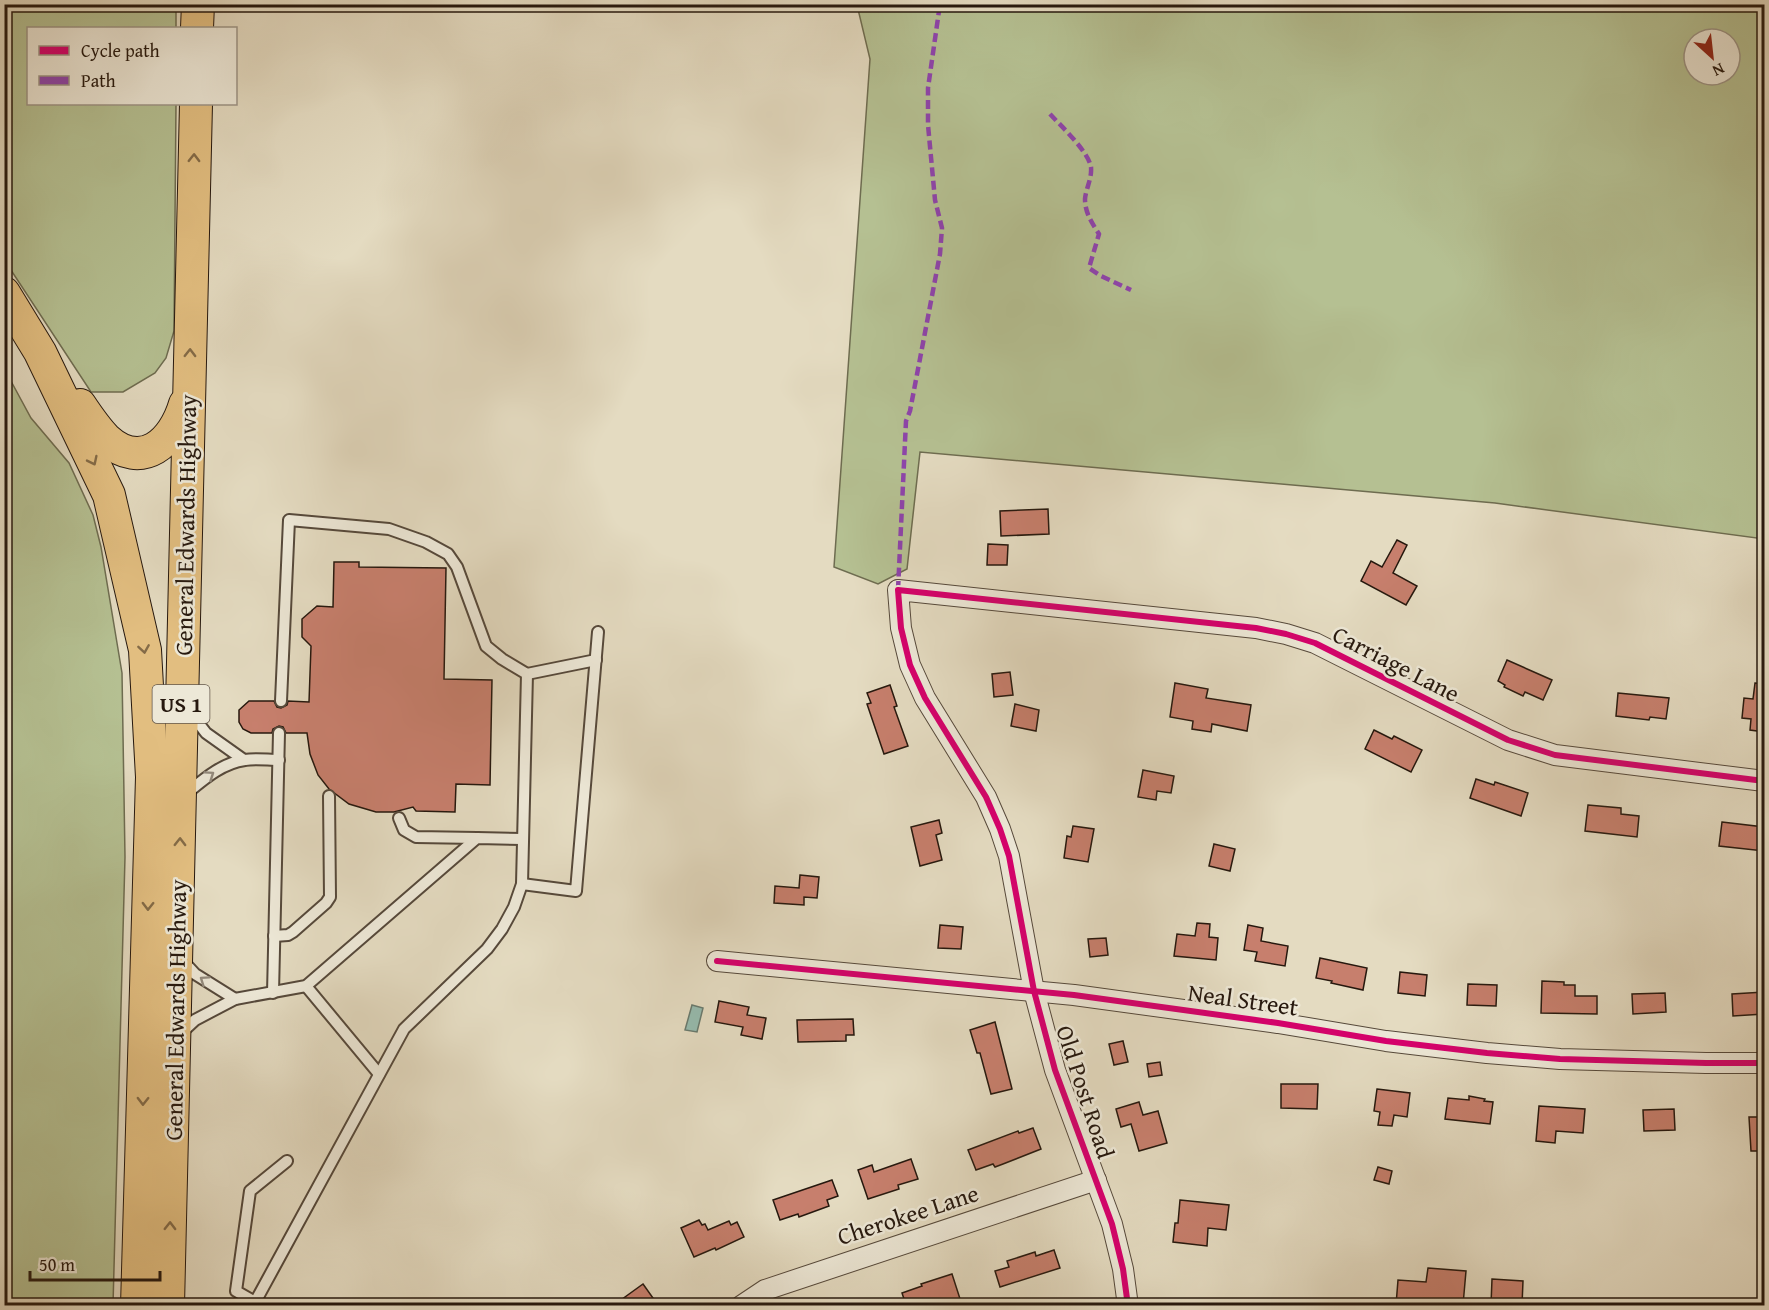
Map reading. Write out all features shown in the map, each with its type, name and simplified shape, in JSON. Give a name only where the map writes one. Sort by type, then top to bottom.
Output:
[{"type":"main road","points":[[197,27],[198,4]]},
{"type":"main road","name":"General Edwards Highway","points":[[168,1305],[196,105]]},
{"type":"main road","name":"General Edwards Highway","points":[[6,296],[40,352],[109,495],[145,650],[152,777],[137,1305]]},
{"type":"main road","points":[[40,352],[101,433],[116,447],[128,452],[139,453],[151,450],[167,440],[181,418],[189,388]]},
{"type":"street","name":"Carriage Lane","points":[[898,590],[1256,628],[1286,634],[1315,643],[1508,740],[1532,749],[1556,755],[1764,781]]},
{"type":"street","name":"Old Post Road","points":[[898,590],[901,628],[910,665],[925,698],[986,797],[1009,856],[1034,991],[1055,1070],[1078,1138],[1112,1224],[1123,1269],[1128,1305]]},
{"type":"street","name":"Neal Street","points":[[717,961],[1034,991],[1243,1018],[1386,1041],[1487,1053],[1560,1059],[1764,1063]]},
{"type":"street","name":"Cherokee Lane","points":[[741,1305],[765,1290],[1096,1180]]},
{"type":"lane","points":[[281,701],[289,520],[389,529],[426,542],[448,554],[457,567],[486,646],[527,674],[596,660]]},
{"type":"lane","points":[[522,884],[576,891],[598,632]]},
{"type":"lane","points":[[287,1161],[250,1191],[236,1291],[254,1304],[404,1029],[492,942],[514,907],[522,884],[527,674]]},
{"type":"lane","points":[[181,701],[206,733],[244,760]]},
{"type":"lane","points":[[273,993],[279,733]]},
{"type":"lane","points":[[181,798],[222,767],[244,760],[279,760]]},
{"type":"lane","points":[[274,936],[288,935],[293,932],[330,897],[329,796]]},
{"type":"lane","points":[[399,818],[404,830],[416,837],[522,839]]},
{"type":"lane","points":[[175,1039],[195,1020],[235,999],[306,986],[477,838]]},
{"type":"lane","points":[[177,954],[195,974],[235,999]]},
{"type":"lane","points":[[306,986],[379,1074]]},
{"type":"green space","points":[[6,5],[176,5],[176,27],[27,27],[27,105],[176,105],[174,331],[166,358],[155,373],[123,392],[91,392],[5,261],[4,13]]},
{"type":"green space","points":[[857,5],[1764,5],[1764,539],[1495,503],[920,452],[907,569],[878,584],[834,567],[870,59]]},
{"type":"green space","points":[[5,370],[31,418],[69,463],[93,515],[101,547],[122,673],[125,857],[113,1305],[5,1305]]},
{"type":"water","points":[[692,1005],[703,1008],[697,1032],[685,1030]]},
{"type":"building","points":[[1048,509],[1049,534],[1001,536],[1000,511]]},
{"type":"building","points":[[1397,540],[1407,545],[1393,573],[1417,586],[1406,605],[1361,581],[1371,561],[1382,567]]},
{"type":"building","points":[[988,544],[1008,545],[1007,565],[987,565]]},
{"type":"building","points":[[334,562],[359,562],[359,567],[446,568],[444,679],[492,680],[490,785],[456,784],[455,812],[416,811],[413,807],[394,812],[376,812],[349,804],[329,789],[318,775],[310,754],[307,733],[286,733],[283,727],[279,726],[273,729],[272,733],[251,733],[243,729],[239,722],[239,710],[249,701],[274,701],[277,707],[281,708],[287,705],[288,701],[309,702],[311,646],[302,637],[302,619],[317,606],[333,607]]},
{"type":"building","points":[[1507,660],[1552,680],[1543,700],[1525,692],[1523,696],[1504,687],[1505,685],[1498,681]]},
{"type":"building","points":[[1010,672],[1013,695],[994,697],[992,674]]},
{"type":"building","points":[[1175,683],[1208,689],[1206,698],[1251,705],[1247,731],[1212,724],[1211,732],[1192,729],[1193,721],[1170,717]]},
{"type":"building","points":[[1755,683],[1764,684],[1764,732],[1750,730],[1751,719],[1742,718],[1744,698],[1753,699]]},
{"type":"building","points":[[890,685],[897,706],[894,707],[908,746],[884,754],[867,704],[871,703],[867,693]]},
{"type":"building","points":[[1618,693],[1669,698],[1666,719],[1650,717],[1649,720],[1616,716]]},
{"type":"building","points":[[1015,704],[1039,710],[1036,731],[1011,726]]},
{"type":"building","points":[[1374,730],[1392,739],[1394,736],[1422,750],[1411,772],[1365,749]]},
{"type":"building","points":[[1143,770],[1174,776],[1171,793],[1157,791],[1156,800],[1138,797]]},
{"type":"building","points":[[1476,779],[1494,785],[1495,782],[1528,793],[1521,816],[1470,798]]},
{"type":"building","points":[[1588,805],[1621,808],[1621,814],[1639,816],[1637,837],[1585,831]]},
{"type":"building","points":[[939,820],[942,833],[936,835],[942,860],[920,866],[911,827]]},
{"type":"building","points":[[1722,822],[1764,827],[1764,851],[1719,846]]},
{"type":"building","points":[[1073,826],[1094,829],[1088,862],[1064,858],[1067,836],[1071,837]]},
{"type":"building","points":[[1214,844],[1235,849],[1230,871],[1209,866]]},
{"type":"building","points":[[800,875],[819,877],[817,898],[804,897],[804,905],[774,903],[775,886],[799,888]]},
{"type":"building","points":[[1197,923],[1210,924],[1209,937],[1218,938],[1216,960],[1174,956],[1177,934],[1195,936]]},
{"type":"building","points":[[940,925],[963,927],[961,949],[938,948]]},
{"type":"building","points":[[1248,925],[1263,928],[1261,941],[1288,946],[1285,966],[1255,961],[1257,952],[1244,950]]},
{"type":"building","points":[[1106,938],[1108,955],[1090,957],[1088,939]]},
{"type":"building","points":[[1320,958],[1367,968],[1363,990],[1316,978]]},
{"type":"building","points":[[1400,972],[1427,975],[1425,996],[1398,993]]},
{"type":"building","points":[[1542,981],[1575,985],[1575,996],[1597,996],[1597,1014],[1541,1013]]},
{"type":"building","points":[[1468,984],[1497,985],[1496,1006],[1467,1005]]},
{"type":"building","points":[[1764,992],[1764,1014],[1733,1016],[1732,994]]},
{"type":"building","points":[[1665,993],[1666,1012],[1633,1014],[1632,994]]},
{"type":"building","points":[[719,1001],[749,1007],[747,1015],[766,1018],[762,1039],[741,1035],[743,1027],[715,1022]]},
{"type":"building","points":[[853,1019],[854,1035],[846,1035],[846,1041],[798,1042],[797,1020]]},
{"type":"building","points":[[995,1022],[1012,1089],[991,1094],[980,1053],[977,1053],[970,1030]]},
{"type":"building","points":[[1123,1041],[1128,1062],[1114,1065],[1109,1044]]},
{"type":"building","points":[[1160,1062],[1162,1075],[1149,1077],[1147,1064]]},
{"type":"building","points":[[1281,1084],[1318,1084],[1317,1109],[1281,1108]]},
{"type":"building","points":[[1377,1089],[1410,1093],[1407,1117],[1394,1115],[1392,1126],[1378,1125],[1380,1112],[1374,1111]]},
{"type":"building","points":[[1469,1096],[1493,1102],[1490,1124],[1445,1119],[1448,1098],[1469,1100]]},
{"type":"building","points":[[1139,1102],[1143,1115],[1158,1111],[1167,1143],[1139,1151],[1131,1124],[1121,1127],[1116,1109]]},
{"type":"building","points":[[1539,1106],[1585,1109],[1583,1133],[1556,1131],[1555,1143],[1536,1141]]},
{"type":"building","points":[[1674,1109],[1675,1130],[1644,1131],[1643,1110]]},
{"type":"building","points":[[1749,1117],[1764,1117],[1764,1151],[1751,1151]]},
{"type":"building","points":[[1033,1128],[1041,1149],[995,1167],[993,1164],[976,1170],[968,1150],[1018,1131],[1019,1133]]},
{"type":"building","points":[[911,1159],[918,1179],[898,1185],[899,1189],[868,1199],[858,1170],[872,1165],[874,1172]]},
{"type":"building","points":[[1378,1167],[1392,1171],[1389,1184],[1374,1180]]},
{"type":"building","points":[[832,1180],[838,1196],[827,1200],[829,1206],[799,1217],[798,1214],[780,1220],[773,1200]]},
{"type":"building","points":[[1180,1200],[1229,1205],[1226,1230],[1208,1228],[1207,1246],[1173,1242],[1175,1223],[1178,1223]]},
{"type":"building","points":[[699,1220],[708,1230],[729,1221],[731,1225],[737,1222],[744,1237],[694,1257],[681,1228]]},
{"type":"building","points":[[1054,1250],[1060,1268],[1000,1287],[995,1271],[1009,1267],[1007,1261],[1035,1252],[1036,1256]]},
{"type":"building","points":[[1428,1268],[1466,1271],[1463,1305],[1396,1305],[1398,1280],[1426,1282]]},
{"type":"building","points":[[952,1274],[962,1305],[948,1305],[946,1301],[934,1305],[906,1305],[902,1293]]},
{"type":"building","points":[[1492,1279],[1523,1281],[1522,1305],[1491,1305]]},
{"type":"building","points":[[643,1284],[653,1298],[642,1305],[614,1305]]},
{"type":"marked path","points":[[898,590],[906,421],[910,411],[940,254],[942,228],[935,200],[928,125],[928,88],[940,4]]},
{"type":"marked path","points":[[1050,114],[1080,146],[1091,167],[1085,204],[1089,218],[1099,234],[1089,268],[1131,290]]},
{"type":"cycle path","points":[[1128,1306],[1123,1269],[1112,1224],[1055,1070],[1034,991],[1009,856],[986,797],[925,698],[910,665],[901,628],[898,590],[1256,628],[1286,634],[1315,643],[1508,740],[1555,755],[1764,781]]},
{"type":"cycle path","points":[[717,961],[1074,995],[1278,1023],[1386,1041],[1487,1053],[1560,1059],[1764,1063]]}]
